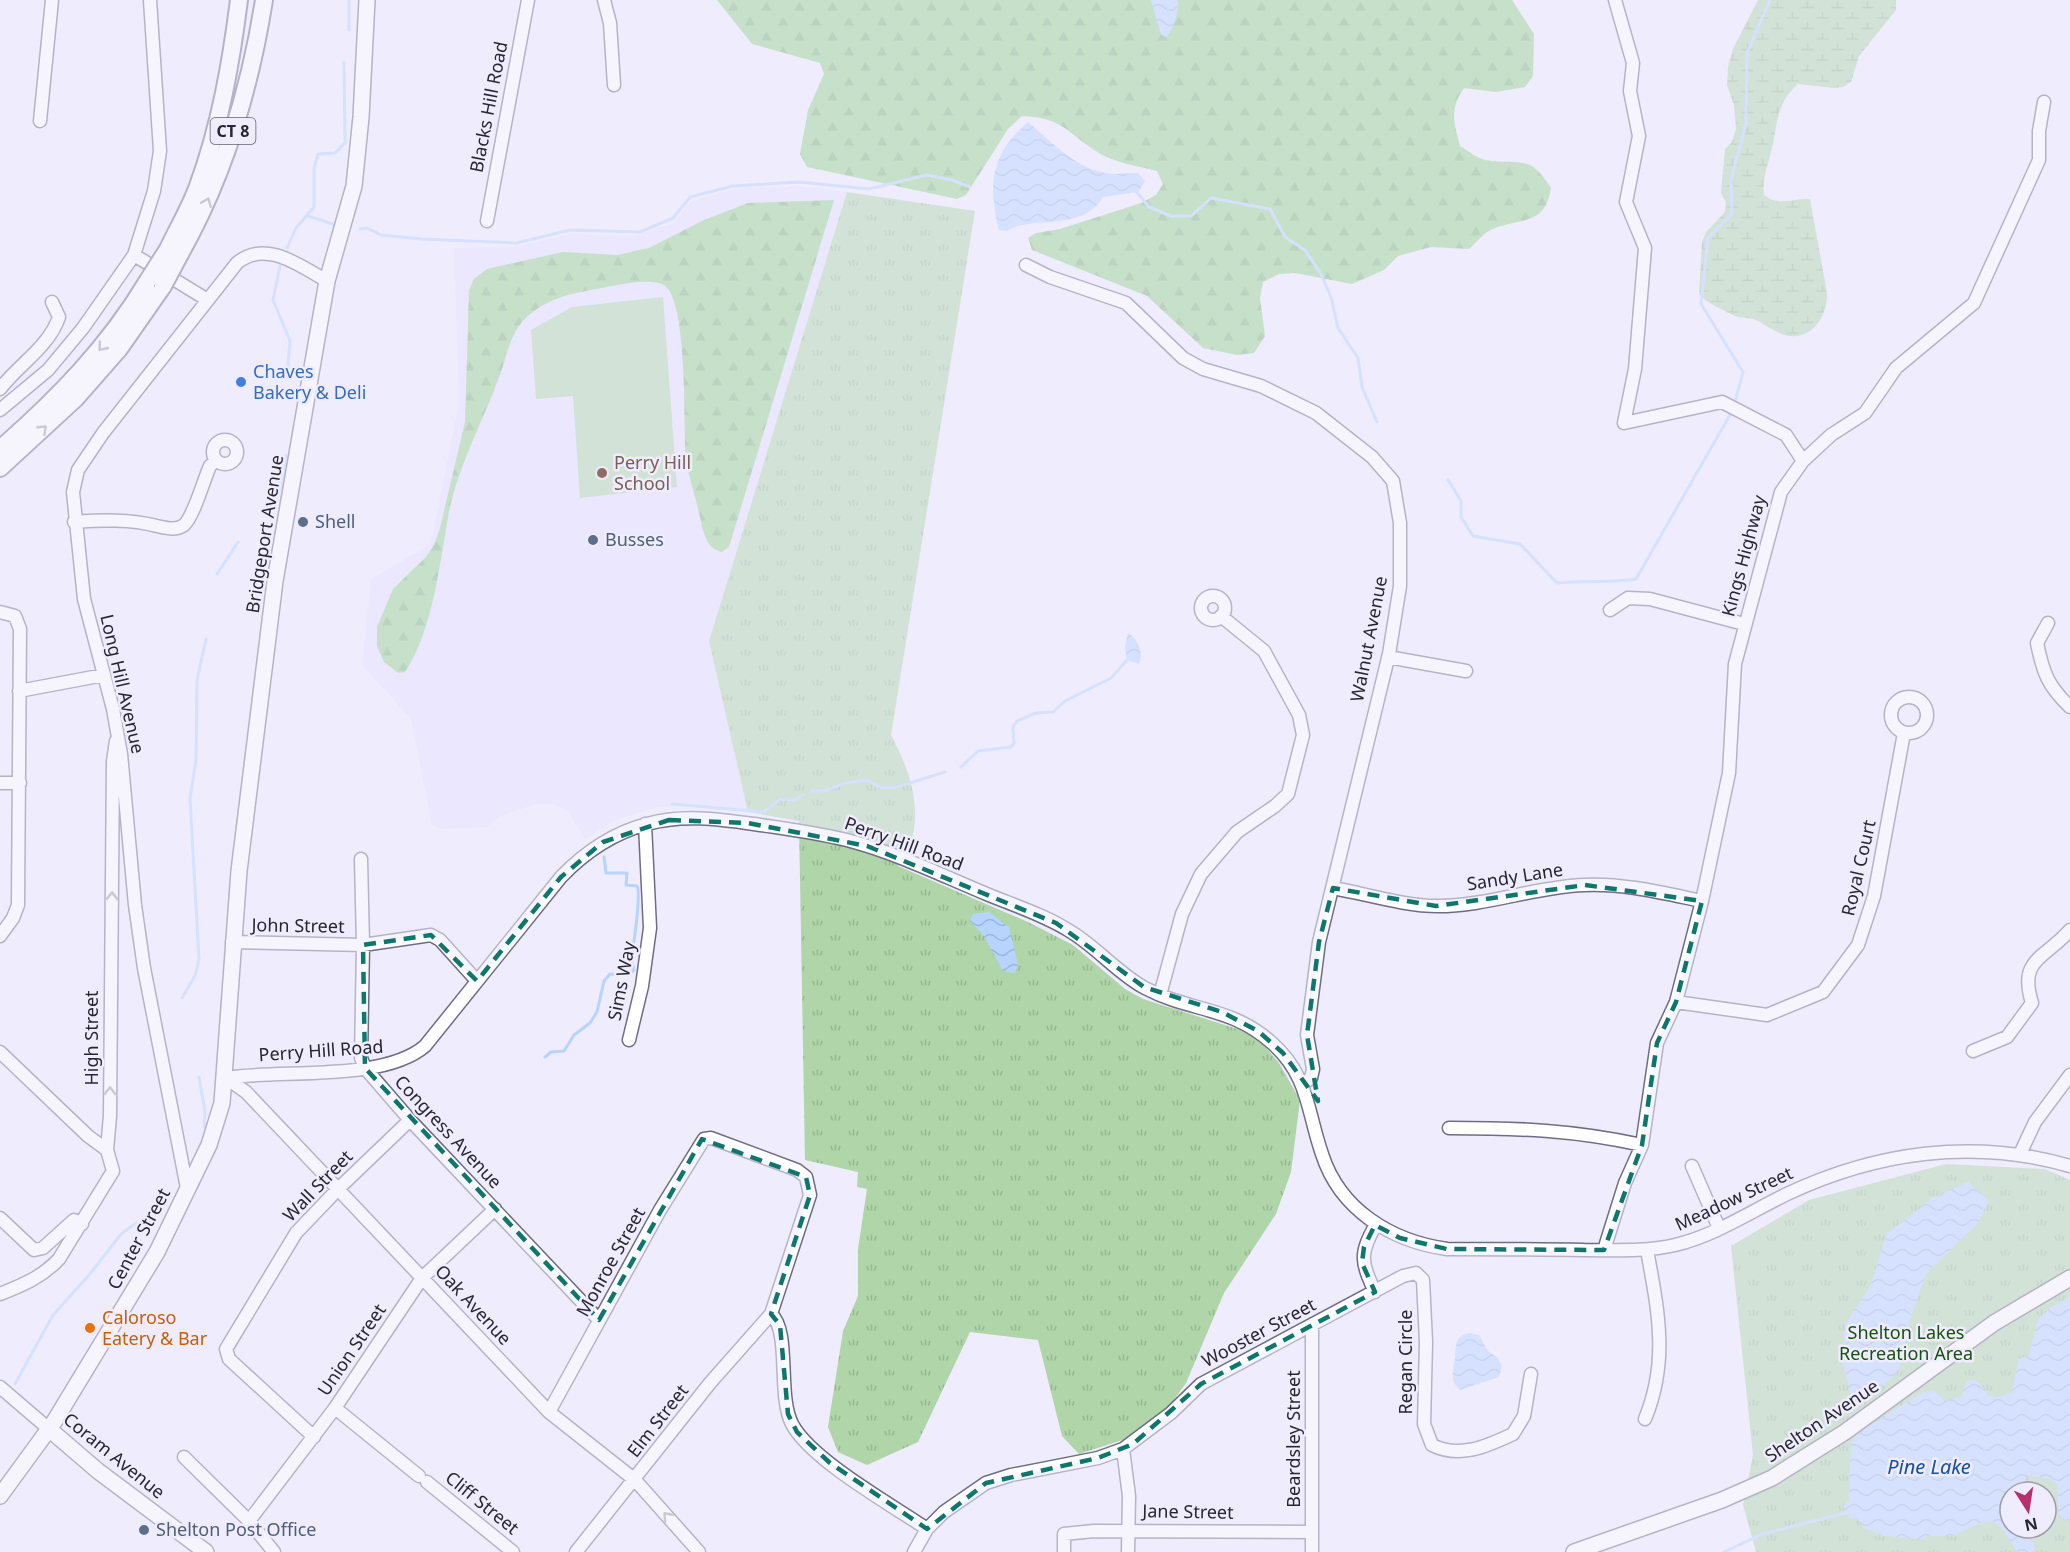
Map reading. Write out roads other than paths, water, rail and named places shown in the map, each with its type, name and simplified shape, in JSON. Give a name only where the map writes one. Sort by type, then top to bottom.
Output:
[{"type":"highway","points":[[230,69],[233,0]]},
{"type":"highway","name":"CT 8","points":[[174,252],[215,134],[230,69],[239,0]]},
{"type":"highway","name":"CT 8","points":[[0,468],[76,398],[119,349],[174,252],[200,219],[226,155],[249,80],[264,0]]},
{"type":"highway","name":"CT 8","points":[[0,449],[84,369],[155,284]]},
{"type":"main road","name":"Bridgeport Avenue","points":[[226,1078],[232,942],[275,581],[327,281],[354,186],[367,0]]},
{"type":"main road","name":"Center Street","points":[[0,1496],[49,1429],[157,1252],[214,1133],[226,1078]]},
{"type":"main road","name":"Shelton Avenue","points":[[1574,1552],[1722,1500],[1773,1478],[1845,1432],[1988,1327],[2070,1278]]},
{"type":"main road","name":"Coram Avenue","points":[[49,1429],[98,1471],[206,1552]]},
{"type":"street","points":[[40,121],[52,19],[51,0]]},
{"type":"street","points":[[0,410],[48,370],[83,328],[134,255],[154,191],[160,151],[150,0]]},
{"type":"street","name":"Blacks Hill Road","points":[[487,221],[528,0]]},
{"type":"street","points":[[604,0],[610,23],[614,85]]},
{"type":"street","points":[[1615,0],[1633,63],[1630,92],[1639,136],[1626,202],[1645,248],[1635,369],[1624,423],[1722,402],[1786,435],[1803,460]]},
{"type":"street","name":"Kings Highway","points":[[1604,1250],[1625,1183],[1642,1145],[1657,1043],[1676,1002],[1702,901],[1729,773],[1735,664],[1781,492],[1803,460],[1831,435],[1865,413],[1896,368],[1974,303],[2039,160],[2044,102]]},
{"type":"street","name":"Long Hill Avenue","points":[[188,1188],[171,1118],[142,956],[118,732],[84,599],[74,522],[73,492],[76,476],[86,457],[189,325],[206,299],[237,263],[249,254],[272,254],[327,281]]},
{"type":"street","points":[[134,255],[206,299]]},
{"type":"street","name":"Walnut Avenue","points":[[1026,265],[1050,277],[1126,303],[1183,358],[1203,369],[1261,386],[1316,413],[1384,470],[1393,481],[1400,523],[1400,586],[1388,657],[1334,888],[1319,942],[1307,1035],[1312,1073],[1303,1084]]},
{"type":"street","points":[[0,389],[9,376],[30,358],[56,325],[58,314],[52,302]]},
{"type":"street","points":[[74,522],[107,520],[148,523],[169,529],[180,527],[188,520],[210,466],[216,460]]},
{"type":"street","points":[[1610,610],[1628,598],[1650,599],[1744,624]]},
{"type":"street","points":[[0,612],[15,616],[20,629],[18,905],[13,918],[0,936]]},
{"type":"street","points":[[1160,995],[1182,914],[1200,874],[1237,832],[1275,806],[1288,794],[1303,735],[1299,715],[1264,651],[1244,632],[1221,616]]},
{"type":"street","points":[[2048,622],[2037,643],[2042,669],[2051,689],[2070,707]]},
{"type":"street","points":[[1388,657],[1466,671]]},
{"type":"street","points":[[19,691],[104,675]]},
{"type":"street","name":"High Street","points":[[0,1294],[19,1287],[48,1271],[59,1259],[82,1224],[113,1171],[107,1150],[110,1116],[113,761],[118,732]]},
{"type":"street","name":"Royal Court","points":[[1676,1002],[1767,1015],[1823,992],[1858,945],[1874,896],[1904,733]]},
{"type":"street","points":[[0,783],[20,783]]},
{"type":"street","name":"Perry Hill Road","points":[[226,1078],[365,1068],[399,1062],[417,1053],[575,863],[603,842],[645,824],[683,818],[711,818],[810,832],[867,846],[1056,923],[1080,937],[1131,979],[1160,995],[1222,1012],[1250,1025],[1283,1053],[1303,1084],[1322,1154],[1333,1179],[1350,1202],[1376,1224]]},
{"type":"street","name":"Sims Way","points":[[629,1040],[642,986],[650,928],[645,824]]},
{"type":"street","points":[[361,859],[363,945],[361,1058],[365,1068]]},
{"type":"street","name":"Sandy Lane","points":[[1334,888],[1436,906],[1477,903],[1539,890],[1585,885],[1625,886],[1702,901]]},
{"type":"street","points":[[1973,1051],[2007,1037],[2032,1004],[2026,984],[2033,962],[2070,930]]},
{"type":"street","name":"John Street","points":[[232,942],[363,945],[431,935],[440,940],[477,981]]},
{"type":"street","points":[[0,1052],[88,1136],[107,1150]]},
{"type":"street","name":"Congress Avenue","points":[[365,1068],[410,1120],[599,1320]]},
{"type":"street","points":[[2020,1154],[2034,1122],[2070,1075]]},
{"type":"street","name":"Oak Avenue","points":[[226,1078],[246,1092],[549,1412],[635,1480],[699,1552]]},
{"type":"street","name":"Wall Street","points":[[314,1437],[229,1359],[226,1348],[296,1233],[410,1120]]},
{"type":"street","points":[[1449,1128],[1548,1129],[1590,1133],[1642,1145]]},
{"type":"street","name":"Monroe Street","points":[[549,1412],[599,1320],[704,1139],[711,1138],[798,1170],[806,1177],[810,1186],[810,1195],[771,1314]]},
{"type":"street","name":"Meadow Street","points":[[1376,1224],[1400,1238],[1448,1249],[1647,1250],[1675,1245],[1719,1228],[1823,1177],[1870,1162],[1949,1151],[2020,1154],[2070,1166]]},
{"type":"street","points":[[1692,1166],[1719,1228]]},
{"type":"street","name":"Union Street","points":[[249,1521],[335,1408],[422,1278],[495,1209]]},
{"type":"street","points":[[0,1218],[34,1250],[43,1248],[74,1220],[82,1224]]},
{"type":"street","points":[[1375,1292],[1362,1263],[1364,1246],[1376,1224]]},
{"type":"street","points":[[1645,1419],[1659,1378],[1659,1327],[1647,1250]]},
{"type":"street","name":"Wooster Street","points":[[914,1552],[927,1528],[965,1496],[986,1483],[1011,1475],[1098,1458],[1123,1449],[1156,1426],[1201,1384],[1403,1276],[1416,1273]]},
{"type":"street","name":"Regan Circle","points":[[1416,1273],[1423,1280],[1424,1424],[1432,1446],[1448,1452],[1460,1452],[1513,1434],[1524,1416],[1531,1374]]},
{"type":"street","points":[[771,1314],[780,1325],[784,1405],[797,1432],[830,1462],[927,1528]]},
{"type":"street","name":"Elm Street","points":[[576,1552],[710,1383],[771,1314]]},
{"type":"street","name":"Beardsley Street","points":[[1311,1552],[1312,1326]]},
{"type":"street","name":"Coram Avenue","points":[[0,1387],[49,1429]]},
{"type":"street","name":"Cliff Street","points":[[335,1408],[513,1552]]},
{"type":"street","points":[[1123,1449],[1129,1496],[1128,1552]]},
{"type":"street","points":[[184,1457],[249,1521],[274,1552]]},
{"type":"street","name":"Jane Street","points":[[1064,1552],[1064,1534],[1128,1530],[1312,1532]]},
{"type":"water","points":[[1151,0],[1178,0],[1175,20],[1166,37],[1161,35]]},
{"type":"water","points":[[1028,122],[1079,163],[1102,172],[1138,173],[1145,181],[1138,192],[1103,197],[1094,208],[1073,218],[1028,224],[1007,231],[999,230],[993,185],[995,172],[1006,146]]},
{"type":"water","points":[[1128,633],[1132,635],[1139,647],[1141,656],[1139,664],[1127,660],[1125,646]]},
{"type":"water","points":[[989,912],[1009,927],[1018,965],[1015,973],[1003,971],[984,936],[970,921],[973,914]]},
{"type":"water","points":[[1968,1182],[1989,1201],[1979,1222],[1926,1274],[1908,1325],[1899,1371],[1855,1410],[1843,1364],[1845,1325],[1871,1285],[1886,1235],[1931,1199]]},
{"type":"water","name":"Pine Lake","points":[[2070,1297],[2070,1520],[2067,1521],[2059,1515],[2058,1480],[2028,1476],[2025,1480],[1998,1480],[1998,1526],[1992,1521],[1983,1522],[1952,1536],[1929,1536],[1919,1540],[1881,1535],[1864,1528],[1855,1518],[1850,1519],[1843,1506],[1849,1501],[1851,1444],[1856,1435],[1923,1392],[1934,1390],[1944,1401],[1962,1396],[1964,1387],[1969,1380],[1973,1380],[1983,1387],[1988,1396],[1999,1397],[2012,1392],[2019,1359],[2029,1355],[2038,1320],[2050,1308]]},
{"type":"water","points":[[1470,1333],[1479,1335],[1488,1351],[1498,1358],[1502,1366],[1499,1377],[1460,1390],[1454,1383],[1453,1375],[1456,1345],[1461,1336]]},
{"type":"water","name":"Pine Lake","points":[[2009,1540],[2032,1540],[2035,1547],[2032,1552],[2017,1552]]},
{"type":"waterway","points":[[1735,402],[1743,372],[1701,304],[1708,238],[1732,214],[1731,180],[1746,123],[1747,53],[1770,0]]},
{"type":"waterway","points":[[349,1],[349,30]]},
{"type":"waterway","points":[[287,248],[296,228],[314,207],[314,169],[318,154],[335,153],[345,143],[344,62]]},
{"type":"waterway","points":[[360,229],[367,228],[381,235],[422,239],[516,243],[570,230],[640,232],[673,218],[690,197],[733,186],[800,182],[869,189],[927,175],[952,180],[970,187]]},
{"type":"waterway","points":[[1135,190],[1149,207],[1171,216],[1191,216],[1211,198],[1270,209],[1285,237],[1305,250],[1321,274],[1331,297],[1338,328],[1358,358],[1362,387],[1377,422]]},
{"type":"waterway","points":[[308,216],[336,225]]},
{"type":"waterway","points":[[280,266],[273,300],[290,341],[287,376]]},
{"type":"waterway","points":[[1448,480],[1461,501],[1461,517],[1473,536],[1520,544],[1557,583],[1636,579],[1730,415]]},
{"type":"waterway","points":[[279,493],[286,455]]},
{"type":"waterway","points":[[217,574],[238,542]]},
{"type":"waterway","points":[[182,998],[195,976],[199,960],[190,798],[196,761],[197,680],[206,639]]},
{"type":"waterway","points":[[961,767],[978,751],[1011,747],[1014,743],[1013,727],[1017,721],[1036,713],[1053,712],[1065,701],[1111,678],[1127,660]]},
{"type":"waterway","points":[[811,791],[825,791],[842,784],[866,780],[882,788],[897,787],[945,772]]},
{"type":"waterway","points":[[672,804],[763,812],[781,799],[795,800],[803,795]]},
{"type":"waterway","points":[[545,1057],[551,1052],[564,1051],[574,1035],[590,1023],[597,1012],[604,981],[610,974],[628,975],[634,970],[630,956],[636,921],[637,886],[626,885],[627,873],[606,873],[604,857]]},
{"type":"waterway","points":[[199,1077],[205,1112],[204,1127]]},
{"type":"waterway","points":[[15,1384],[53,1315],[90,1274],[121,1234],[136,1223]]},
{"type":"waterway","points":[[1724,1552],[1762,1534],[1849,1512]]},
{"type":"place","name":"Chaves Bakery & Deli","points":[[241,382]]},
{"type":"place","name":"Perry Hill School","points":[[602,473]]},
{"type":"place","name":"Shell","points":[[303,522]]},
{"type":"place","name":"Busses","points":[[593,540]]},
{"type":"place","name":"Caloroso Eatery & Bar","points":[[90,1328]]},
{"type":"place","name":"Shelton Post Office","points":[[144,1530]]},
{"type":"park label","name":"Shelton Lakes Recreation Area","points":[[1906,1343]]}]
